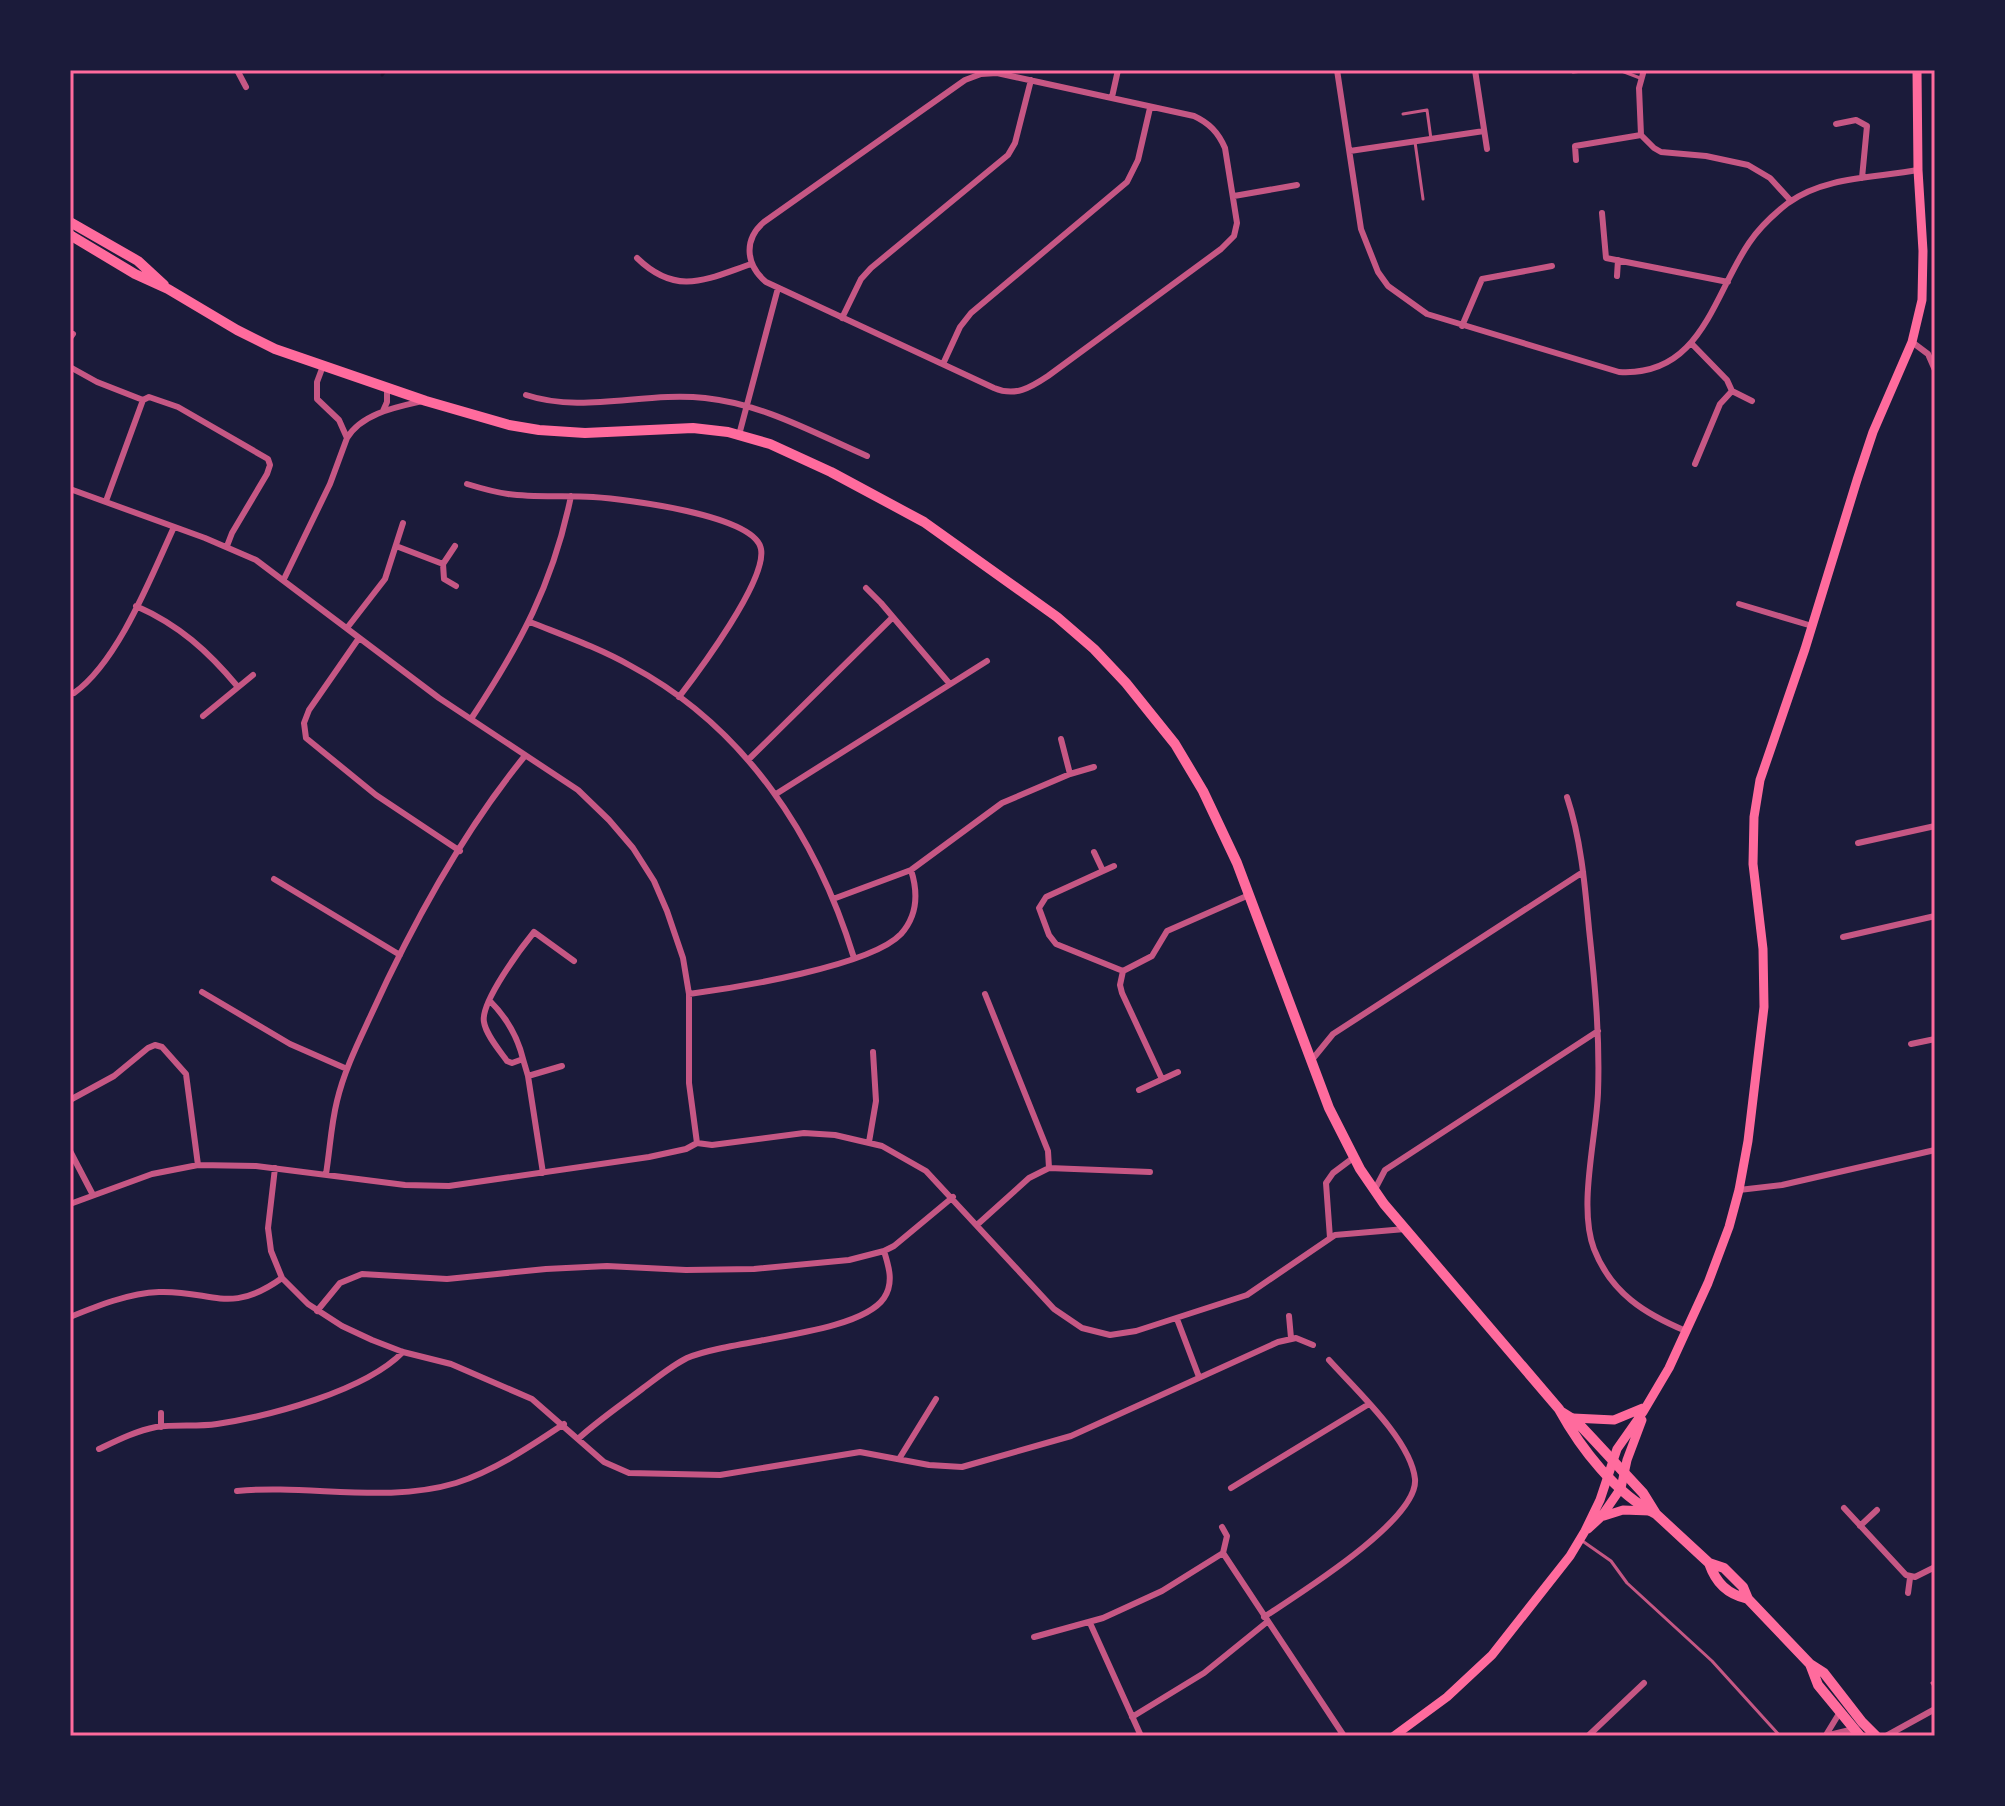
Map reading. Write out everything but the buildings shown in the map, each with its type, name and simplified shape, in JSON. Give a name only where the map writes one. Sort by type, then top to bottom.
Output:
[{"type":"main road","points":[[1583,1535],[1600,1500],[1617,1449],[1644,1410],[1686,1331],[1722,1247],[1739,1190],[1759,1065],[1764,1007],[1763,949],[1753,864],[1754,817],[1763,769],[1812,626],[1866,452],[1912,342],[1923,291],[1917,70]]},
{"type":"main road","points":[[70,222],[138,261],[168,289]]},
{"type":"main road","points":[[70,235],[135,274],[275,349],[426,401],[509,425],[539,430],[585,433],[677,427],[739,435],[770,444],[807,460],[924,522],[1028,595],[1080,636],[1126,683],[1182,754],[1218,821],[1329,1108],[1353,1158],[1374,1191],[1559,1409],[1571,1431],[1608,1474],[1638,1506],[1653,1513],[1709,1563],[1715,1579],[1733,1595],[1748,1599],[1810,1664],[1824,1673],[1876,1736]]},
{"type":"main road","points":[[1559,1409],[1643,1493],[1653,1513]]},
{"type":"main road","points":[[1571,1418],[1614,1420],[1644,1410]]},
{"type":"main road","points":[[1394,1736],[1447,1697],[1492,1655],[1531,1608],[1583,1535],[1601,1517],[1621,1488],[1644,1410]]},
{"type":"main road","points":[[1601,1517],[1617,1511],[1653,1513]]},
{"type":"main road","points":[[1810,1664],[1818,1685],[1857,1732]]},
{"type":"street","points":[[237,70],[246,87]]},
{"type":"street","points":[[1112,97],[1118,70]]},
{"type":"street","points":[[1337,70],[1361,229],[1378,272],[1388,286],[1427,314],[1619,372],[1644,372],[1661,366],[1692,344],[1749,243],[1791,201],[1836,183],[1918,170]]},
{"type":"street","points":[[1475,70],[1487,149]]},
{"type":"street","points":[[1644,70],[1640,78],[1641,135],[1654,148],[1661,152],[1706,156],[1748,165],[1770,178],[1791,201]]},
{"type":"street","points":[[988,73],[1031,80],[1194,116],[1212,127],[1225,148],[1237,223],[1234,236],[1024,391],[1001,391],[778,288],[759,276],[751,264],[749,243],[757,228],[965,80],[988,73]]},
{"type":"street","points":[[842,318],[861,279],[871,268],[1008,155],[1015,143],[1031,80]]},
{"type":"street","points":[[943,364],[960,327],[971,313],[1127,182],[1138,160],[1150,108]]},
{"type":"street","points":[[1836,124],[1856,120],[1867,126],[1862,178]]},
{"type":"street","points":[[1350,151],[1484,131]]},
{"type":"street","points":[[1576,160],[1575,146],[1641,135]]},
{"type":"street","points":[[1234,196],[1297,185]]},
{"type":"street","points":[[1602,213],[1606,258],[1728,282]]},
{"type":"street","points":[[637,258],[665,278],[690,283],[751,264]]},
{"type":"street","points":[[1617,276],[1618,260]]},
{"type":"street","points":[[1462,326],[1482,279],[1552,266]]},
{"type":"street","points":[[739,435],[778,288]]},
{"type":"street","points":[[1912,342],[1928,354],[1935,370]]},
{"type":"street","points":[[1692,344],[1727,380],[1732,391],[1752,401]]},
{"type":"street","points":[[323,366],[317,382],[317,399],[339,420],[347,438]]},
{"type":"street","points":[[70,367],[97,382],[143,400]]},
{"type":"street","points":[[383,411],[387,388]]},
{"type":"street","points":[[1695,464],[1720,404],[1732,391]]},
{"type":"street","points":[[526,395],[580,403],[674,396],[703,397],[747,405],[867,456]]},
{"type":"street","points":[[106,501],[143,400],[149,397],[178,407],[268,459],[269,470],[227,546]]},
{"type":"street","points":[[534,409],[537,398]]},
{"type":"street","points":[[284,579],[330,484],[347,438],[358,425],[383,411],[426,401]]},
{"type":"street","points":[[855,461],[858,452]]},
{"type":"street","points":[[467,484],[509,495],[634,501],[713,518],[748,531],[759,543],[762,554],[758,571],[725,634],[679,697]]},
{"type":"street","points":[[70,489],[227,546],[256,560],[423,687],[587,798],[621,833],[660,894],[683,958],[689,994],[689,1083],[697,1143]]},
{"type":"street","points":[[471,719],[530,622],[552,571],[571,496]]},
{"type":"street","points":[[347,628],[385,579],[403,523]]},
{"type":"street","points":[[74,693],[92,677],[108,656],[174,527]]},
{"type":"street","points":[[396,546],[443,564]]},
{"type":"street","points":[[455,546],[443,564],[442,575],[447,582],[456,586]]},
{"type":"street","points":[[866,588],[949,683]]},
{"type":"street","points":[[1739,604],[1812,626]]},
{"type":"street","points":[[136,606],[193,639],[238,687]]},
{"type":"street","points":[[748,760],[893,617]]},
{"type":"street","points":[[530,622],[616,658],[707,717],[776,794],[808,845],[833,899],[854,958]]},
{"type":"street","points":[[359,638],[309,710],[304,723],[306,738],[376,795],[460,851]]},
{"type":"street","points":[[776,794],[987,661]]},
{"type":"street","points":[[203,716],[253,675]]},
{"type":"street","points":[[92,677],[100,685]]},
{"type":"street","points":[[1061,739],[1070,774]]},
{"type":"street","points":[[326,1174],[337,1100],[347,1069],[400,955],[460,851],[524,757]]},
{"type":"street","points":[[833,899],[911,870],[991,809],[1070,774],[1094,767]]},
{"type":"street","points":[[1567,797],[1583,872],[1598,1031],[1597,1111],[1587,1211],[1593,1246],[1607,1275],[1632,1303],[1686,1331]]},
{"type":"street","points":[[1858,843],[1935,826]]},
{"type":"street","points":[[1094,852],[1103,871]]},
{"type":"street","points":[[1114,866],[1046,897],[1039,912],[1056,944],[1123,971],[1152,956],[1159,940],[1176,925],[1249,895]]},
{"type":"street","points":[[689,994],[764,982],[882,949],[905,929],[913,911],[917,893],[911,870]]},
{"type":"street","points":[[1311,1061],[1333,1034],[1583,872]]},
{"type":"street","points":[[274,879],[400,955]]},
{"type":"street","points":[[1843,937],[1935,916]]},
{"type":"street","points":[[523,1059],[512,1063],[507,1061],[485,1026],[483,1018],[501,978],[534,932],[574,961]]},
{"type":"street","points":[[1123,971],[1122,993],[1162,1079]]},
{"type":"street","points":[[202,992],[290,1044],[347,1069]]},
{"type":"street","points":[[985,994],[1048,1151],[1049,1168]]},
{"type":"street","points":[[490,1001],[514,1036],[523,1059],[543,1173]]},
{"type":"street","points":[[1374,1191],[1385,1170],[1598,1031]]},
{"type":"street","points":[[1911,1044],[1935,1039]]},
{"type":"street","points":[[70,1100],[114,1076],[148,1048],[155,1045],[162,1047],[186,1074],[198,1165]]},
{"type":"street","points":[[869,1142],[876,1101],[873,1052]]},
{"type":"street","points":[[528,1076],[562,1066]]},
{"type":"street","points":[[1139,1090],[1178,1072]]},
{"type":"street","points":[[70,1204],[152,1174],[198,1165],[275,1168],[373,1182],[430,1186],[464,1184],[649,1157],[686,1149],[697,1143],[712,1145],[804,1133],[835,1135],[869,1142],[915,1163],[953,1197],[1048,1303],[1082,1328],[1118,1335],[1247,1295],[1330,1238],[1350,1232],[1405,1229]]},
{"type":"street","points":[[1739,1190],[1790,1183],[1935,1150]]},
{"type":"street","points":[[70,1151],[93,1195]]},
{"type":"street","points":[[1330,1238],[1326,1183],[1333,1173],[1353,1158]]},
{"type":"street","points":[[275,1168],[268,1213],[268,1239],[282,1278],[300,1298],[353,1331],[403,1352],[451,1364],[540,1403],[615,1468],[650,1474],[720,1475],[860,1452],[962,1467],[1079,1433],[1291,1338],[1313,1345]]},
{"type":"street","points":[[978,1224],[1029,1178],[1049,1168],[1150,1172]]},
{"type":"street","points":[[317,1311],[340,1283],[362,1274],[447,1279],[607,1266],[754,1269],[839,1261],[884,1251],[905,1239],[953,1197]]},
{"type":"street","points":[[579,1438],[668,1369],[688,1358],[726,1347],[803,1333],[875,1309],[885,1297],[890,1281],[884,1251]]},
{"type":"street","points":[[70,1317],[124,1298],[156,1292],[232,1299],[263,1290],[282,1278]]},
{"type":"street","points":[[1289,1316],[1291,1338]]},
{"type":"street","points":[[1177,1319],[1199,1377]]},
{"type":"street","points":[[99,1449],[138,1431],[219,1424],[284,1408],[365,1379],[385,1368],[403,1352]]},
{"type":"street","points":[[1132,1717],[1204,1673],[1266,1619],[1363,1547],[1399,1514],[1413,1495],[1415,1482],[1409,1461],[1398,1441],[1329,1360]]},
{"type":"street","points":[[899,1459],[936,1399]]},
{"type":"street","points":[[1231,1488],[1369,1404]]},
{"type":"street","points":[[161,1413],[161,1427]]},
{"type":"street","points":[[237,1491],[398,1491],[440,1487],[469,1478],[564,1424]]},
{"type":"street","points":[[1844,1508],[1910,1578]]},
{"type":"street","points":[[1860,1526],[1877,1510]]},
{"type":"street","points":[[1034,1637],[1090,1623],[1162,1591],[1223,1553],[1227,1536],[1222,1527]]},
{"type":"street","points":[[1223,1553],[1344,1736]]},
{"type":"street","points":[[1910,1578],[1935,1567]]},
{"type":"street","points":[[1908,1593],[1910,1578]]},
{"type":"street","points":[[1090,1623],[1141,1736]]},
{"type":"street","points":[[1588,1736],[1644,1683]]},
{"type":"street","points":[[1886,1736],[1935,1709]]},
{"type":"street","points":[[1825,1736],[1840,1712]]},
{"type":"street","points":[[1825,1736],[1857,1732]]},
{"type":"lane","points":[[1573,72],[1593,70]]},
{"type":"lane","points":[[1619,70],[1640,78]]},
{"type":"lane","points":[[1403,114],[1427,110],[1431,139]]},
{"type":"lane","points":[[1415,142],[1423,199]]},
{"type":"lane","points":[[1583,1535],[1611,1561],[1627,1583],[1712,1661],[1780,1736]]},
{"type":"lane","points":[[1935,1682],[1932,1683],[1935,1688]]},
{"type":"waterway","points":[[382,75],[386,70]]}]
